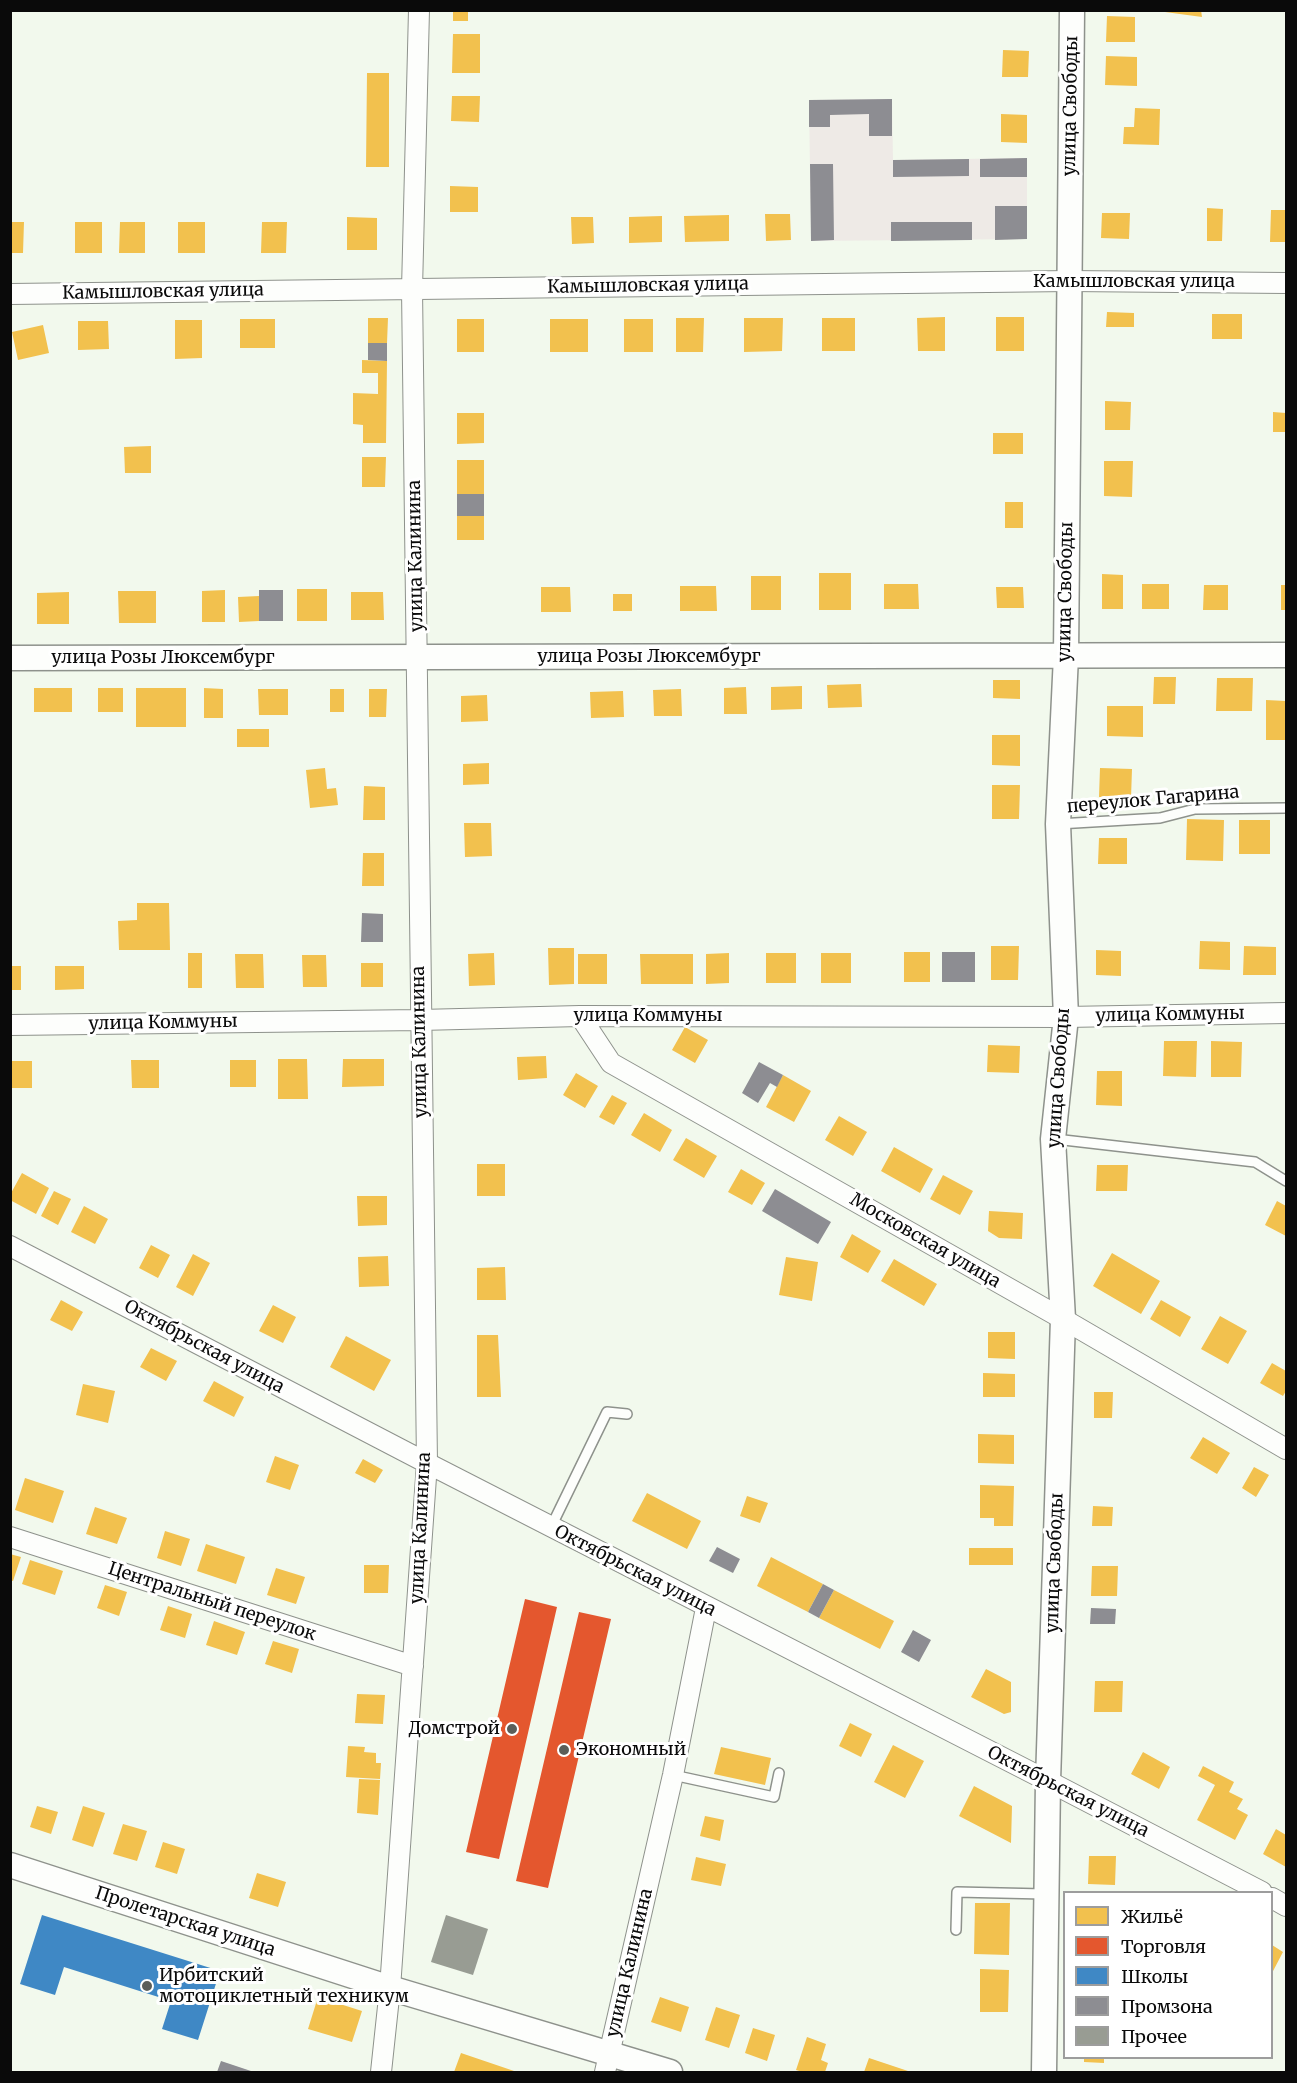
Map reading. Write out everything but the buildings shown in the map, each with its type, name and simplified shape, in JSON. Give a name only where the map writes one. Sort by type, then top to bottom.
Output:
[{"type":"street","name":"улица Калинина","points":[[381,2073],[390,1988],[427,1463],[412,289],[419,10]]},
{"type":"street","name":"улица Свободы","points":[[1044,2073],[1048,1781],[1063,1319],[1053,1138],[1066,1017],[1058,824],[1066,656],[1072,10]]},
{"type":"street","name":"Камышловская улица","points":[[10,294],[1069,281],[1287,283]]},
{"type":"street","name":"улица Розы Люксембург","points":[[10,658],[1287,655]]},
{"type":"street","name":"улица Коммуны","points":[[10,1025],[580,1016],[1066,1017],[1287,1013]]},
{"type":"street","name":"Московская улица","points":[[580,1016],[610,1063],[1063,1319],[1287,1449]]},
{"type":"street","name":"Октябрьская улица","points":[[10,1246],[706,1608],[1048,1781],[1258,1891]]},
{"type":"street","name":"Центральный переулок","points":[[10,1537],[413,1666]]},
{"type":"street","name":"улица Калинина","points":[[607,2063],[673,1775],[706,1608]]},
{"type":"street","name":"Пролетарская улица","points":[[10,1865],[390,1988],[607,2063],[670,2073]]},
{"type":"street","points":[[1273,1898],[1287,1905]]},
{"type":"lane","name":"переулок Гагарина","points":[[1058,824],[1160,818],[1195,809],[1287,808]]},
{"type":"lane","points":[[1053,1138],[1255,1162],[1287,1181]]},
{"type":"lane","points":[[551,1527],[607,1412],[627,1414]]},
{"type":"lane","points":[[673,1775],[774,1797],[779,1773]]},
{"type":"lane","points":[[956,1930],[957,1892],[1047,1894]]},
{"type":"shaded area","points":[[892,99],[893,160],[1027,158],[1027,239],[811,241],[809,100]]},
{"type":"place","name":"Домстрой","points":[[512,1729]]},
{"type":"place","name":"Экономный","points":[[564,1750]]},
{"type":"place","name":"Ирбитский мотоциклетный техникум","points":[[147,1986]]}]
